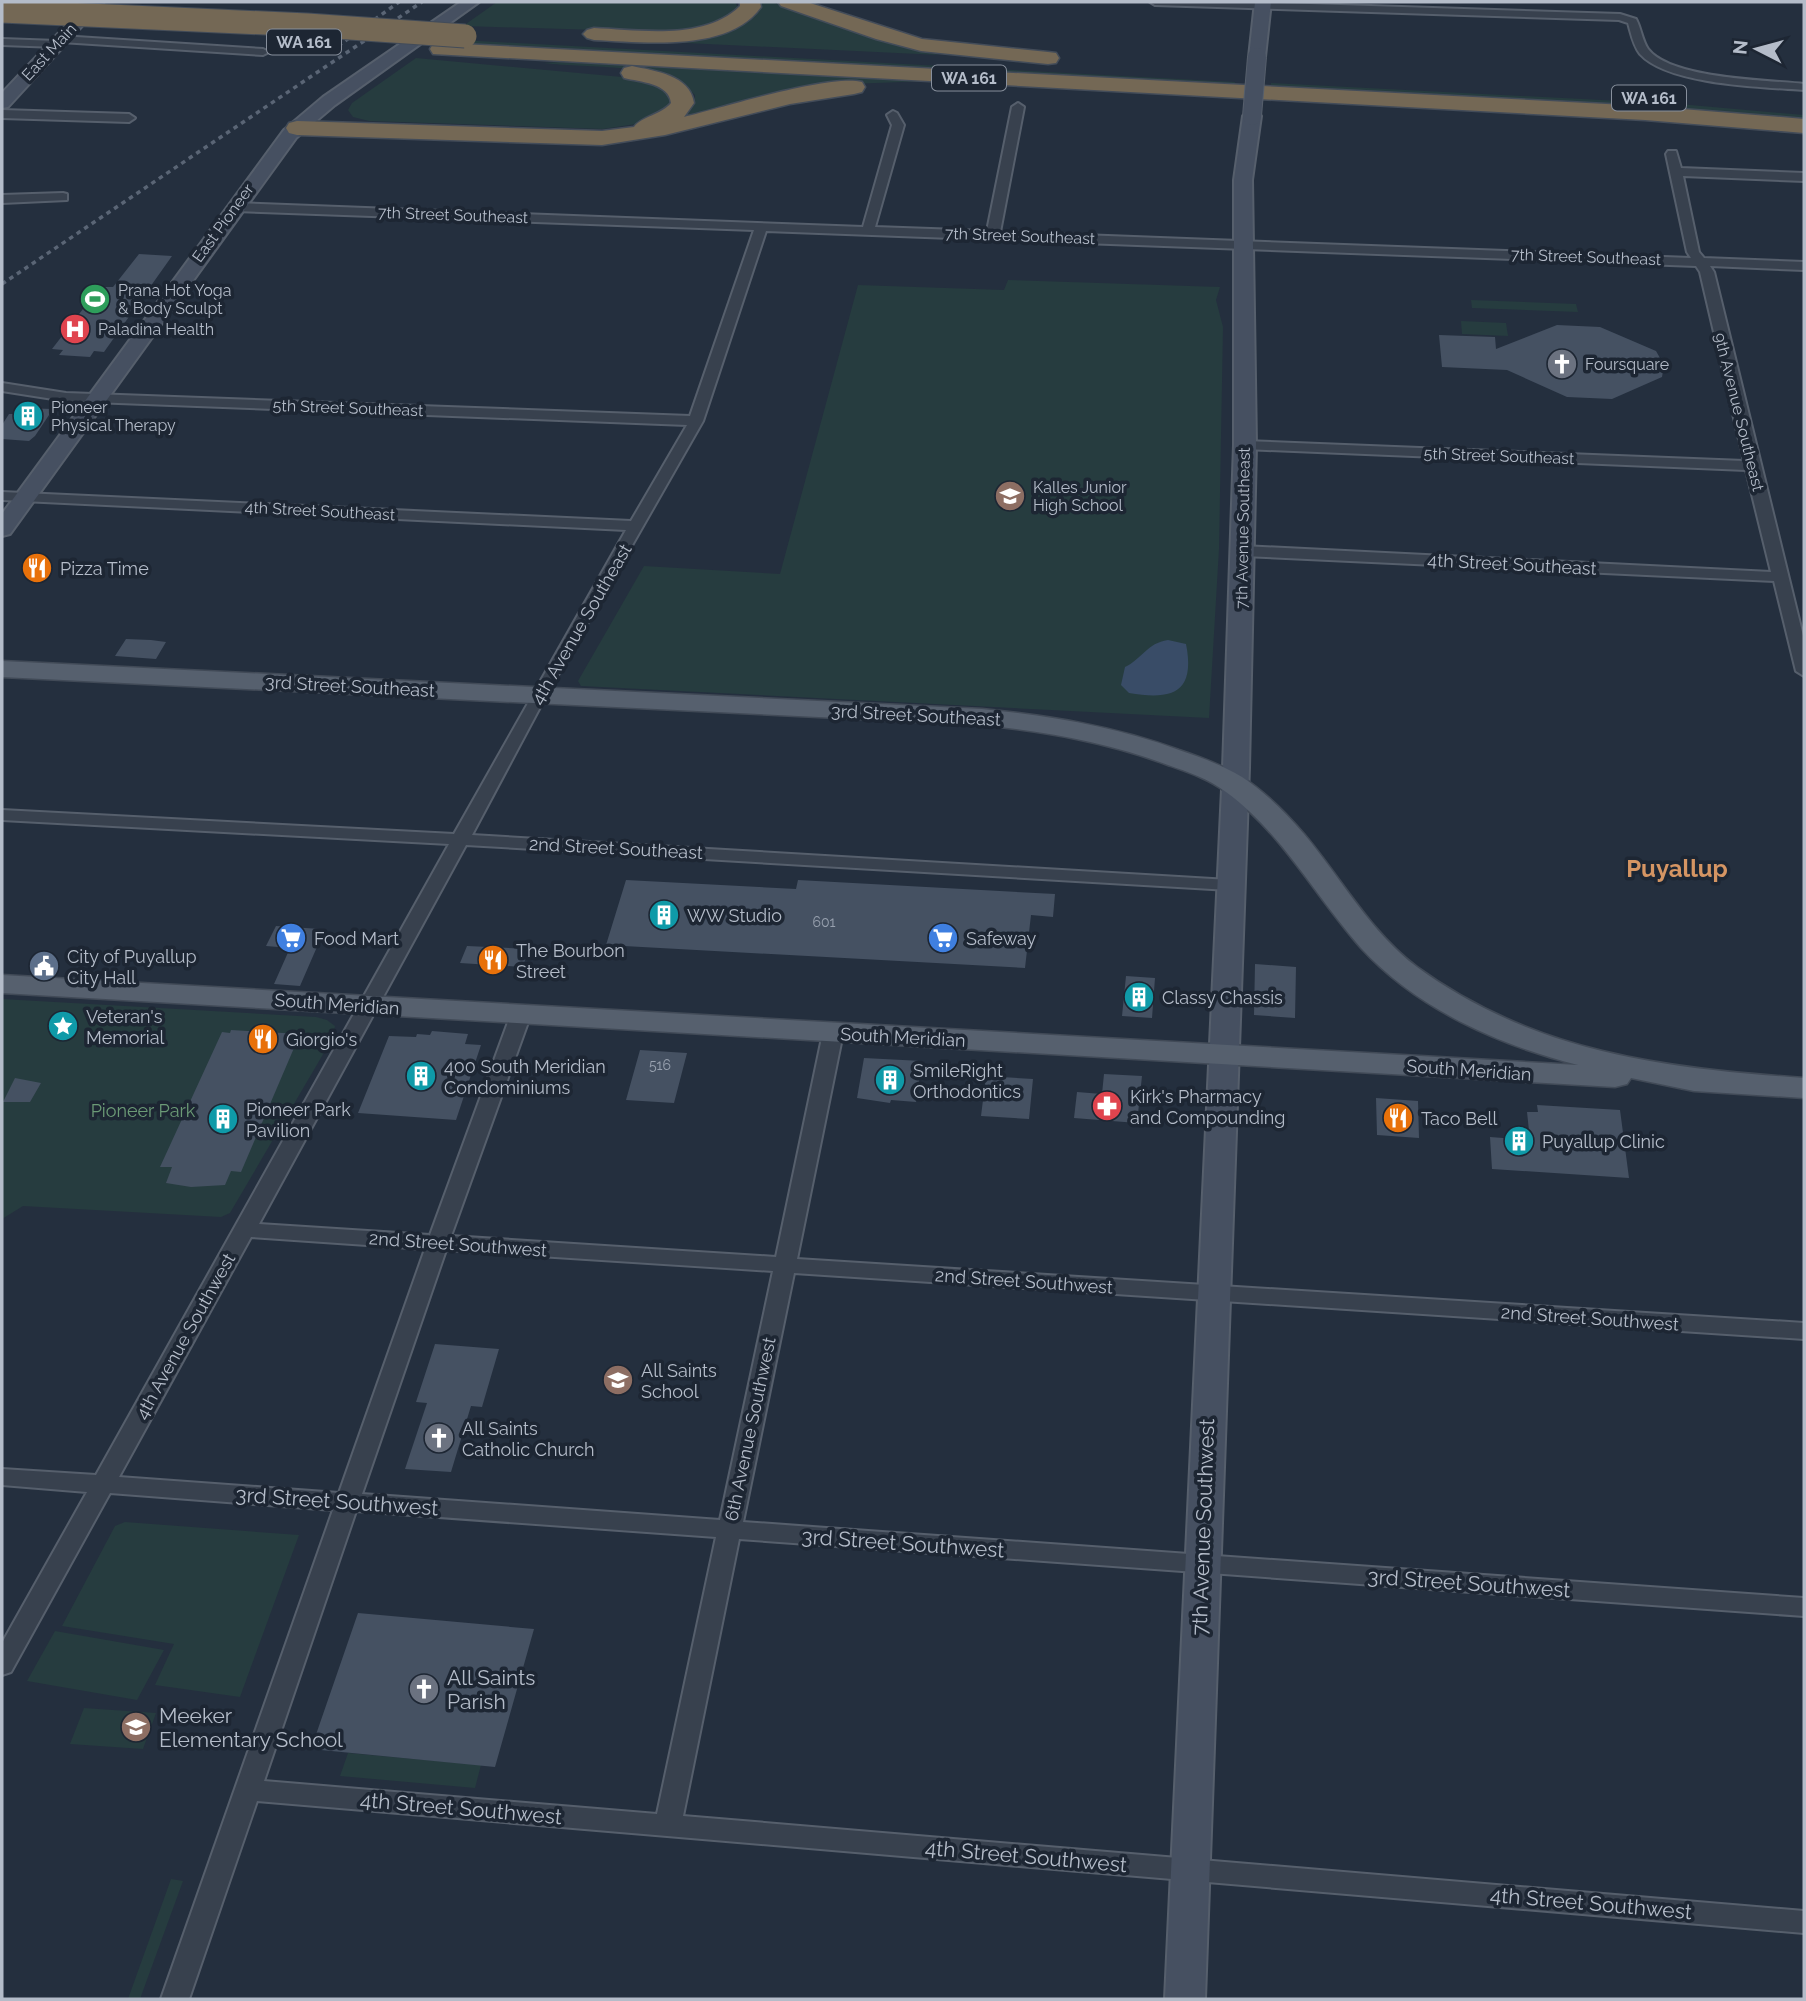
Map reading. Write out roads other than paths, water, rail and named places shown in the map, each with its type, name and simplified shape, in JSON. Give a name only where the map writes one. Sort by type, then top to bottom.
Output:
[{"type":"highway","points":[[569,33],[651,36],[697,33],[738,20],[751,8],[750,2]]},
{"type":"highway","points":[[788,2],[872,32],[921,45],[1068,59]]},
{"type":"highway","name":"WA 161","points":[[2,11],[435,53],[1495,98],[1701,102],[1804,111]]},
{"type":"highway","name":"WA 161","points":[[2,26],[475,32],[1495,98],[1804,126]]},
{"type":"highway","points":[[166,27],[298,46]]},
{"type":"highway","points":[[299,125],[595,133],[661,121],[675,112],[682,102],[679,89],[649,75],[435,53],[363,51]]},
{"type":"highway","points":[[1194,68],[1495,98]]},
{"type":"highway","points":[[299,125],[602,138],[633,134],[822,91],[877,85],[1495,98]]},
{"type":"main road","name":"3rd Street Southeast","points":[[2,669],[982,717],[1085,730],[1185,761],[1235,786],[1289,834],[1392,961],[1434,992],[1483,1019],[1559,1049],[1625,1067],[1714,1082]]},
{"type":"main road","name":"South Meridian","points":[[2,984],[1804,1088]]},
{"type":"street","name":"East Main","points":[[2,103],[96,2]]},
{"type":"street","name":"East Pioneer","points":[[2,529],[235,207],[299,125],[471,2]]},
{"type":"street","points":[[1155,2],[1625,18],[1632,16],[1629,2]]},
{"type":"street","name":"7th Avenue Southeast","points":[[1225,1055],[1243,551],[1243,180],[1263,4]]},
{"type":"street","points":[[1625,18],[1634,24],[1646,54],[1661,64],[1703,76],[1804,87]]},
{"type":"street","points":[[2,42],[59,42],[262,52]]},
{"type":"street","points":[[993,235],[1017,107]]},
{"type":"street","points":[[2,114],[130,118]]},
{"type":"street","points":[[868,230],[898,125],[893,115]]},
{"type":"street","name":"9th Avenue Southeast","points":[[1672,154],[1693,252],[1707,272],[1752,466],[1804,671]]},
{"type":"street","points":[[1676,172],[1804,177]]},
{"type":"street","points":[[2,199],[63,197]]},
{"type":"street","name":"7th Street Southeast","points":[[235,207],[1804,265]]},
{"type":"street","name":"4th Avenue Southeast","points":[[369,1007],[538,696],[696,421],[761,227]]},
{"type":"street","name":"5th Street Southeast","points":[[2,387],[29,393],[96,398],[696,421]]},
{"type":"street","name":"5th Street Southeast","points":[[1245,445],[1752,466]]},
{"type":"street","name":"4th Street Southeast","points":[[2,496],[637,526]]},
{"type":"street","name":"4th Street Southeast","points":[[1243,551],[1780,577]]},
{"type":"street","name":"2nd Street Southeast","points":[[2,815],[461,839],[1229,885]]},
{"type":"street","name":"4th Avenue Southwest","points":[[2,1665],[369,1007]]},
{"type":"street","points":[[174,1999],[438,1243],[521,1014]]},
{"type":"street","name":"6th Avenue Southwest","points":[[668,1825],[833,1032]]},
{"type":"street","name":"7th Avenue Southwest","points":[[1185,1999],[1212,1293],[1225,1055]]},
{"type":"street","name":"2nd Street Southwest","points":[[244,1230],[1804,1331]]},
{"type":"street","name":"3rd Street Southwest","points":[[2,1477],[1804,1607]]},
{"type":"street","name":"4th Street Southwest","points":[[248,1790],[1804,1922]]},
{"type":"water","points":[[1168,640],[1186,644],[1187,674],[1183,683],[1168,694],[1129,693],[1121,685],[1125,667],[1155,644]]},
{"type":"railway","points":[[338,46],[399,2]]},
{"type":"railway","points":[[2,284],[422,2]]},
{"type":"place","name":"Prana Hot Yoga & Body Sculpt","points":[[95,299]]},
{"type":"place","name":"Paladina Health","points":[[75,329]]},
{"type":"place","name":"Foursquare","points":[[1562,364]]},
{"type":"place","name":"Pioneer Physical Therapy","points":[[28,416]]},
{"type":"place","name":"Kalles Junior High School","points":[[1010,496]]},
{"type":"place","name":"Pizza Time","points":[[37,568]]},
{"type":"place","name":"WW Studio","points":[[664,915]]},
{"type":"place","name":"Food Mart","points":[[291,938]]},
{"type":"place","name":"Safeway","points":[[943,938]]},
{"type":"place","name":"The Bourbon Street","points":[[493,960]]},
{"type":"place","name":"City of Puyallup City Hall","points":[[44,966]]},
{"type":"place","name":"Classy Chassis","points":[[1139,997]]},
{"type":"place","name":"Veteran's Memorial","points":[[63,1026]]},
{"type":"place","name":"Giorgio's","points":[[263,1039]]},
{"type":"place","name":"400 South Meridian Condominiums","points":[[421,1076]]},
{"type":"place","name":"SmileRight Orthodontics","points":[[890,1080]]},
{"type":"place","name":"Kirk's Pharmacy and Compounding","points":[[1107,1106]]},
{"type":"place","name":"Taco Bell","points":[[1398,1118]]},
{"type":"place","name":"Pioneer Park Pavilion","points":[[223,1119]]},
{"type":"place","name":"Puyallup Clinic","points":[[1519,1141]]},
{"type":"place","name":"All Saints School","points":[[618,1380]]},
{"type":"place","name":"All Saints Catholic Church","points":[[439,1438]]},
{"type":"place","name":"All Saints Parish","points":[[424,1689]]},
{"type":"place","name":"Meeker Elementary School","points":[[136,1727]]},
{"type":"district","name":"Puyallup","points":[[1677,868]]},
{"type":"park label","name":"Pioneer Park","points":[[143,1110]]}]
